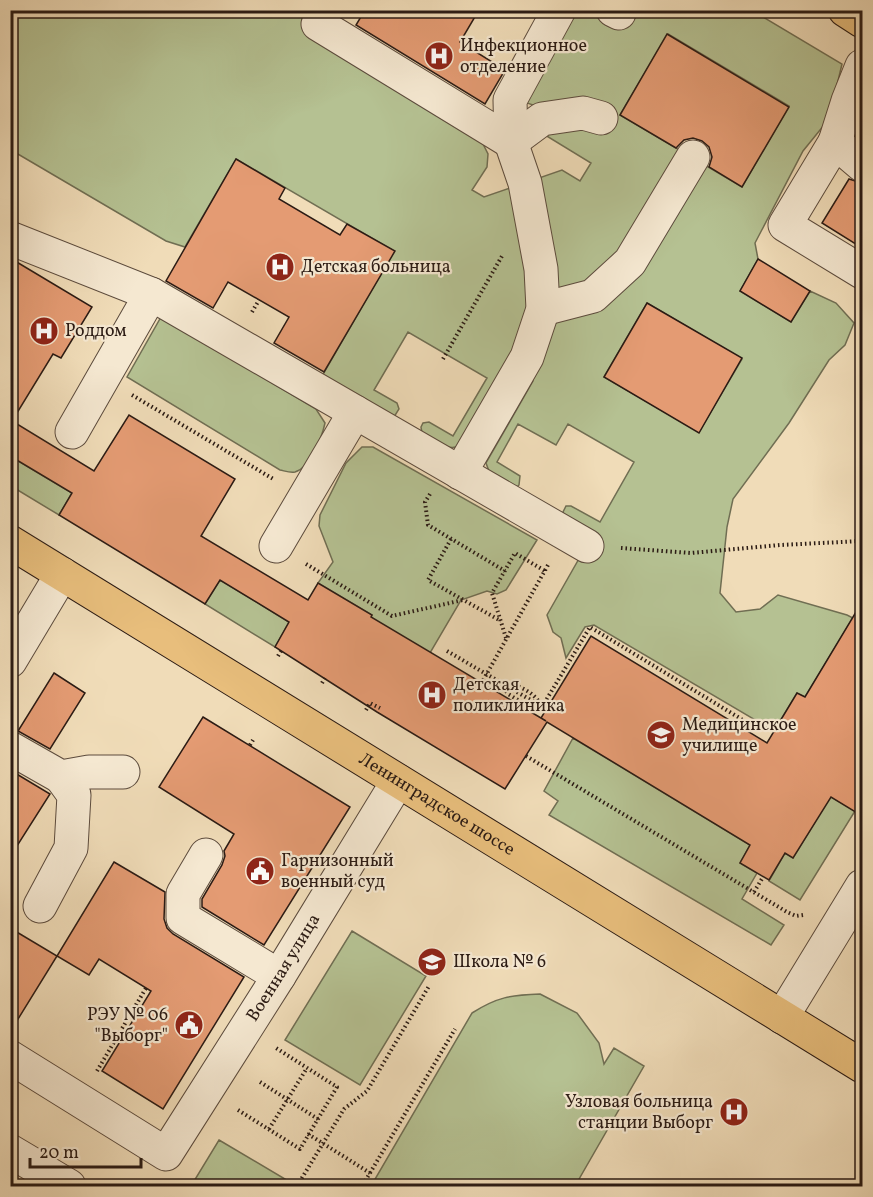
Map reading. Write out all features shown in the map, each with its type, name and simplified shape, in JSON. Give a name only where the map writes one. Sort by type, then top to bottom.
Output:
[{"type":"main road","points":[[845,10],[862,21]]},
{"type":"main road","name":"Ленинградское шоссе","points":[[10,542],[862,1066]]},
{"type":"street","points":[[460,473],[527,357],[543,309],[541,269],[530,208],[525,183],[511,142],[510,100],[559,10]]},
{"type":"street","points":[[333,23],[511,142]]},
{"type":"street","points":[[862,66],[835,142],[785,225],[862,273]]},
{"type":"street","points":[[511,142],[542,119],[584,113],[601,118]]},
{"type":"street","points":[[835,142],[862,165]]},
{"type":"street","points":[[543,309],[593,296],[630,262],[693,157]]},
{"type":"street","points":[[10,238],[151,294],[577,539]]},
{"type":"street","points":[[72,432],[151,294]]},
{"type":"street","points":[[276,546],[355,412]]},
{"type":"street","points":[[10,661],[62,574]]},
{"type":"street","points":[[10,748],[61,777],[74,795],[71,848],[40,906]]},
{"type":"street","points":[[61,777],[89,772],[123,772]]},
{"type":"street","name":"Военная улица","points":[[10,1057],[166,1154],[279,976],[398,781]]},
{"type":"street","points":[[206,855],[183,894],[183,918],[279,976]]},
{"type":"street","points":[[782,1017],[862,886]]},
{"type":"street","points":[[10,1151],[69,1186]]},
{"type":"path","points":[[443,359],[530,208]]},
{"type":"path","points":[[103,378],[304,498]]},
{"type":"path","points":[[425,502],[428,525],[505,571]]},
{"type":"path","points":[[451,539],[428,580],[501,621]]},
{"type":"path","points":[[482,684],[545,571],[577,539],[691,554],[780,544],[862,541]]},
{"type":"path","points":[[276,546],[392,616],[463,600]]},
{"type":"path","points":[[507,639],[492,593],[515,553],[545,571]]},
{"type":"path","points":[[447,651],[544,708],[590,627],[756,728]]},
{"type":"path","points":[[278,656],[281,651]]},
{"type":"path","points":[[322,683],[325,678]]},
{"type":"path","points":[[366,710],[370,703],[380,708]]},
{"type":"path","points":[[250,746],[253,740]]},
{"type":"path","points":[[526,756],[796,916]]},
{"type":"path","points":[[754,892],[763,877]]},
{"type":"path","points":[[297,1186],[344,1109],[367,1091],[429,986]]},
{"type":"path","points":[[95,1074],[146,988]]},
{"type":"path","points":[[363,1186],[455,1029]]},
{"type":"path","points":[[238,1110],[300,1149],[337,1087],[276,1048]]},
{"type":"path","points":[[269,1130],[307,1068]]},
{"type":"path","points":[[260,1082],[318,1119]]},
{"type":"path","points":[[308,1134],[370,1173]]},
{"type":"green space","points":[[11,11],[336,11],[332,17],[481,140],[488,154],[487,167],[472,190],[484,197],[562,170],[580,181],[591,163],[545,135],[536,106],[527,103],[524,98],[574,11],[586,11],[612,25],[620,11],[753,11],[842,64],[829,119],[803,151],[755,243],[758,259],[740,291],[791,322],[810,291],[836,303],[854,323],[845,345],[829,360],[789,423],[733,499],[727,527],[720,593],[736,612],[760,609],[778,595],[853,618],[805,697],[797,693],[774,731],[594,625],[585,627],[566,658],[561,638],[553,632],[547,615],[593,534],[565,517],[563,512],[566,506],[571,506],[600,522],[634,462],[568,424],[556,445],[518,424],[497,462],[520,476],[519,485],[517,487],[490,474],[486,463],[533,381],[503,372],[459,446],[445,446],[422,433],[423,423],[429,422],[453,436],[487,378],[408,332],[374,390],[397,403],[399,409],[394,417],[321,378],[394,251],[236,159],[185,247],[166,241],[11,150]],"holes":[[[668,34],[789,106],[742,187],[620,115]],[[647,303],[742,359],[699,432],[604,377]]]},
{"type":"green space","points":[[161,317],[316,409],[325,423],[318,444],[306,465],[295,472],[280,470],[127,377]]},
{"type":"green space","points":[[362,447],[373,447],[537,540],[506,590],[497,594],[487,591],[461,600],[430,653],[353,647],[372,615],[318,583],[333,562],[319,526],[320,515],[346,463]]},
{"type":"green space","points":[[10,456],[72,493],[59,515],[11,486]]},
{"type":"green space","points":[[220,580],[289,622],[275,647],[205,604]]},
{"type":"green space","points":[[573,738],[750,845],[740,863],[757,873],[742,899],[784,925],[771,945],[549,815],[558,801],[544,791]]},
{"type":"green space","points":[[800,778],[855,811],[800,900],[769,881],[785,853],[793,858],[815,822]]},
{"type":"green space","points":[[352,931],[426,976],[360,1085],[285,1040]]},
{"type":"green space","points":[[540,994],[577,1013],[599,1043],[604,1064],[614,1048],[644,1066],[575,1186],[371,1186],[472,1013],[489,1003],[505,998]]},
{"type":"green space","points":[[219,1140],[290,1182],[287,1186],[191,1186]]},
{"type":"building","name":"Инфекционное отделение","points":[[365,10],[479,10],[460,42],[505,70],[485,104],[356,25]]},
{"type":"building","points":[[667,34],[789,107],[742,187],[709,167],[712,157],[709,147],[702,141],[693,138],[684,140],[676,148],[620,115]]},
{"type":"building","name":"Детская больница","points":[[236,159],[285,188],[279,199],[340,235],[347,224],[395,251],[324,372],[274,343],[289,317],[228,282],[213,308],[166,281]]},
{"type":"building","points":[[849,179],[862,183],[862,248],[822,223]]},
{"type":"building","points":[[10,258],[92,307],[61,358],[53,354],[12,421],[94,471],[129,415],[235,479],[201,536],[308,600],[318,583],[372,615],[371,617],[546,721],[541,718],[591,636],[767,743],[797,693],[805,697],[862,602],[862,816],[831,797],[793,858],[785,853],[769,880],[740,863],[750,845],[547,722],[505,789],[275,647],[289,622],[220,580],[205,604],[59,515],[72,493],[10,456]]},
{"type":"building","points":[[758,259],[810,291],[791,322],[740,291]]},
{"type":"building","points":[[647,303],[742,358],[699,433],[604,377]]},
{"type":"building","points":[[54,673],[85,693],[50,749],[18,731]]},
{"type":"building","name":"Гарнизонный военный суд","points":[[203,717],[350,807],[264,945],[202,907],[202,899],[222,865],[224,851],[234,834],[159,787]]},
{"type":"building","points":[[10,770],[50,794],[10,857]]},
{"type":"building","points":[[114,862],[165,892],[164,919],[167,928],[173,934],[244,977],[163,1109],[102,1071],[151,991],[99,959],[89,975],[57,956]]},
{"type":"building","points":[[10,928],[57,956],[10,1032]]},
{"type":"place","name":"Инфекционное отделение","points":[[439,56]]},
{"type":"place","name":"Детская больница","points":[[280,267]]},
{"type":"place","name":"Роддом","points":[[44,331]]},
{"type":"place","name":"Детская поликлиника","points":[[432,695]]},
{"type":"place","name":"Медицинское училище","points":[[661,735]]},
{"type":"place","name":"Гарнизонный военный суд","points":[[260,871]]},
{"type":"place","name":"Школа № 6","points":[[432,962]]},
{"type":"place","name":"РЭУ № 06 \"Выборг\"","points":[[189,1025]]},
{"type":"place","name":"Узловая больница станции Выборг","points":[[734,1112]]}]
